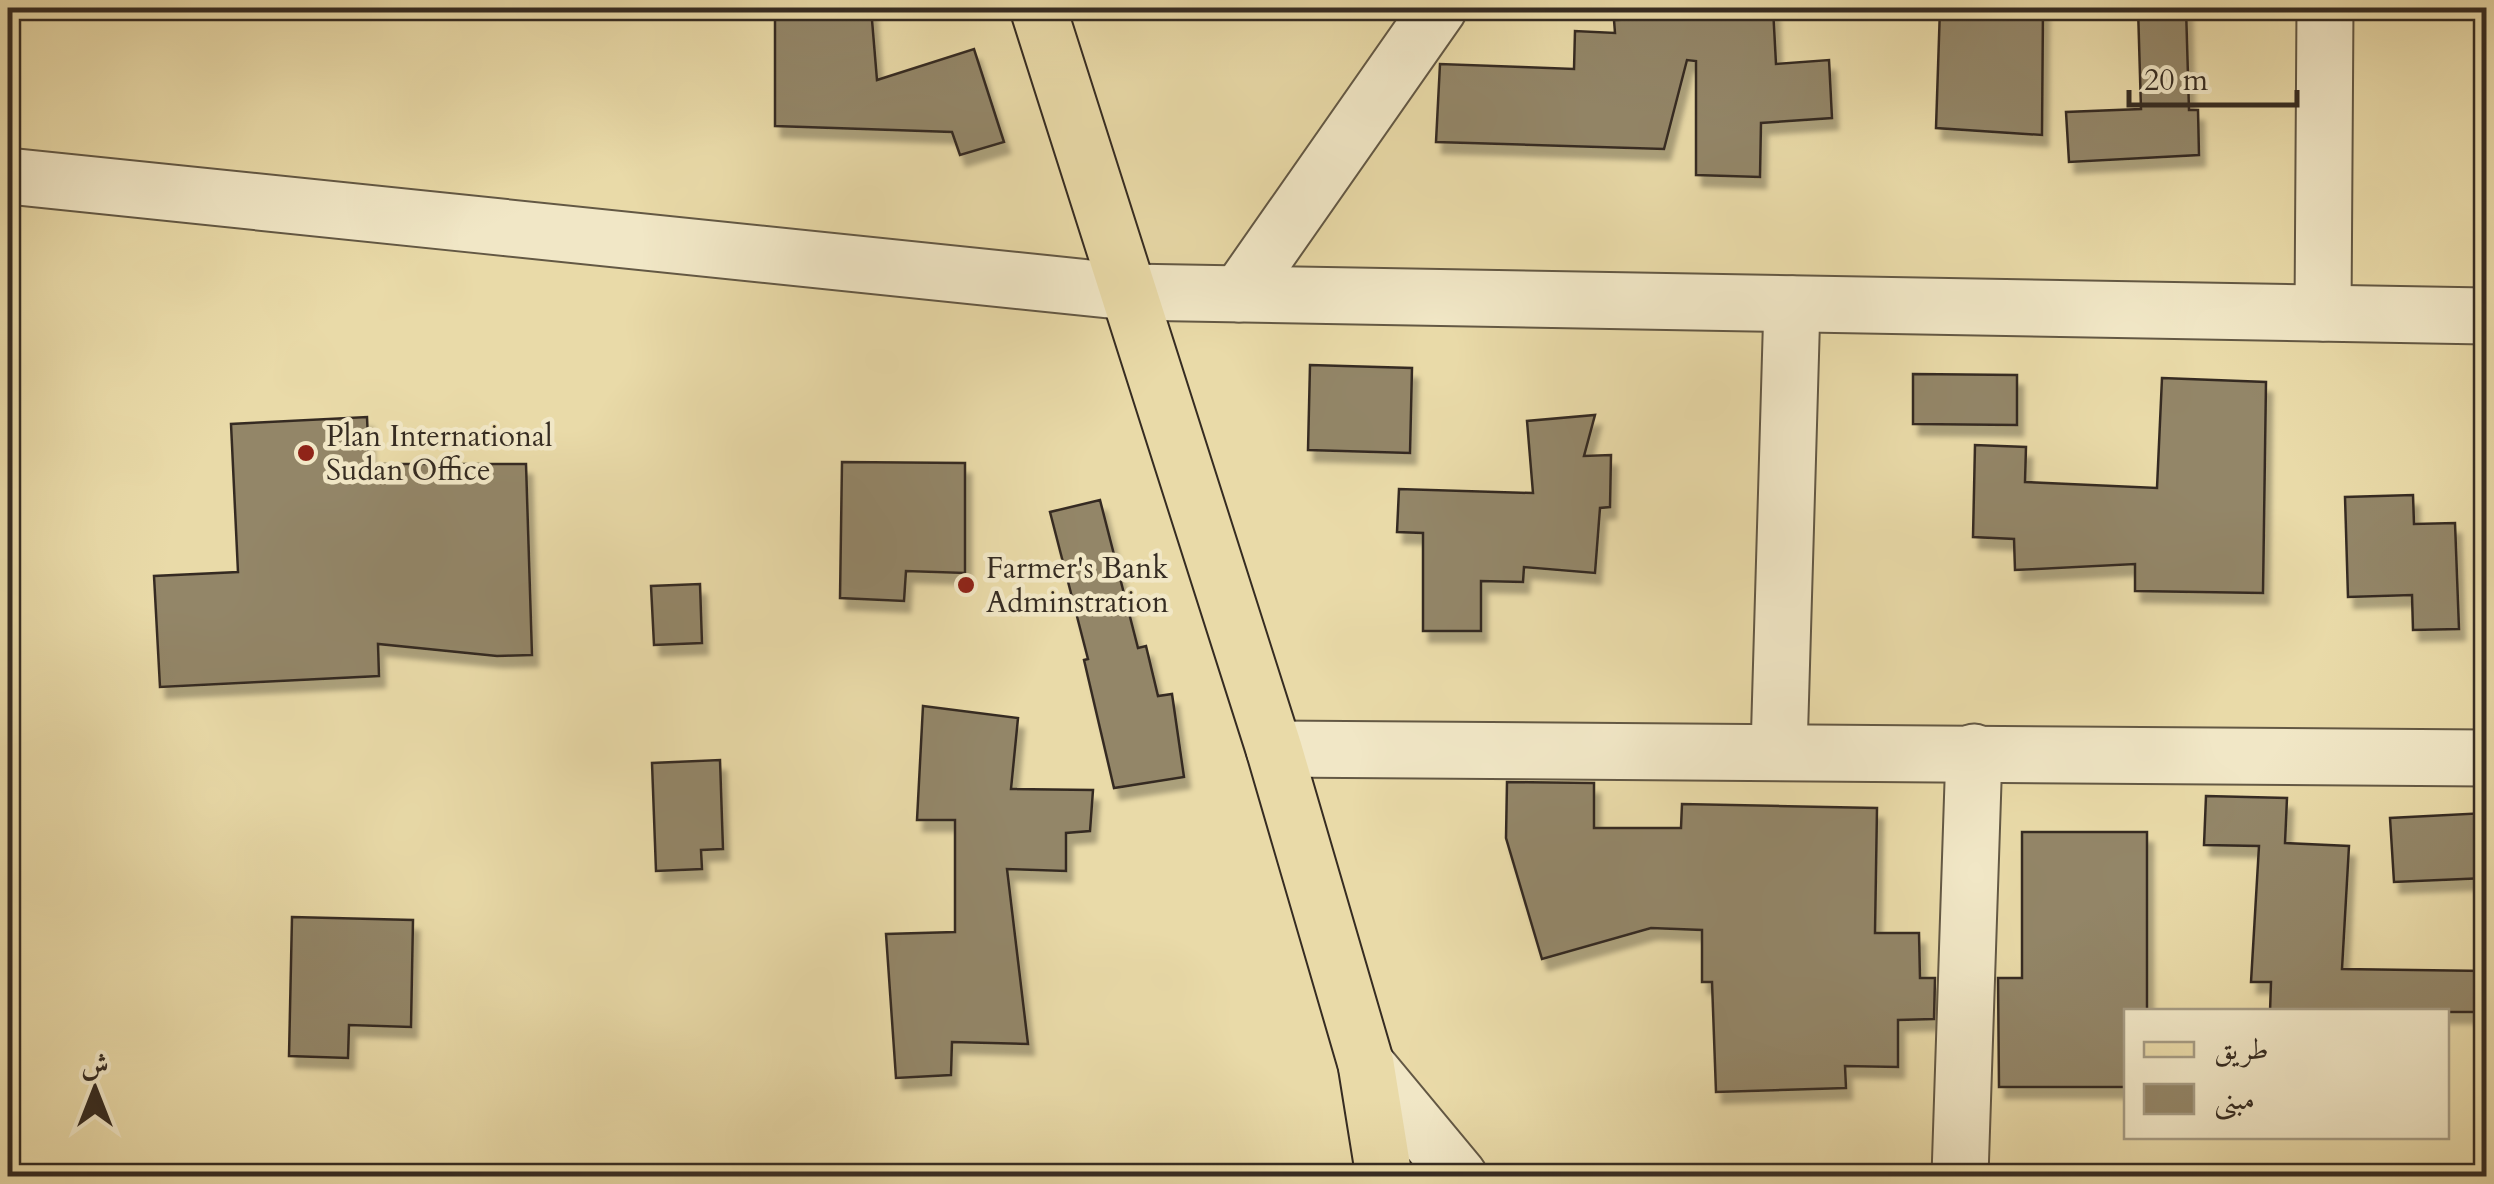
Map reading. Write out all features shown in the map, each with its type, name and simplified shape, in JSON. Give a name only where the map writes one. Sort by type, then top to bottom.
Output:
[{"type":"main road","points":[[1038,8],[1274,748],[1366,1064],[1384,1176]]},
{"type":"street","points":[[1238,294],[1438,8]]},
{"type":"street","points":[[2322,313],[2325,8]]},
{"type":"street","points":[[8,176],[1128,292],[2486,316]]},
{"type":"street","points":[[1779,751],[1792,304]]},
{"type":"street","points":[[1274,748],[2486,758]]},
{"type":"street","points":[[1960,1176],[1974,752]]},
{"type":"street","points":[[1366,1064],[1460,1176]]},
{"type":"building","points":[[775,8],[871,8],[877,80],[974,49],[1004,142],[960,155],[952,132],[775,126]]},
{"type":"building","points":[[1642,8],[1773,8],[1776,64],[1829,60],[1832,118],[1761,123],[1760,177],[1696,175],[1696,61],[1687,60],[1664,149],[1436,142],[1440,64],[1574,69],[1575,31],[1615,33],[1614,20],[1642,19]]},
{"type":"building","points":[[1940,8],[2043,8],[2042,135],[1936,128]]},
{"type":"building","points":[[2138,8],[2186,8],[2189,110],[2198,110],[2199,155],[2069,162],[2066,112],[2141,109]]},
{"type":"building","points":[[1310,365],[1412,368],[1410,453],[1308,450]]},
{"type":"building","points":[[1913,374],[2017,375],[2017,425],[1913,424]]},
{"type":"building","points":[[2162,378],[2266,382],[2263,593],[2135,591],[2135,564],[2015,570],[2014,539],[1973,537],[1975,445],[2026,447],[2025,482],[2157,488]]},
{"type":"building","points":[[1595,415],[1584,456],[1611,455],[1610,507],[1600,508],[1595,573],[1524,567],[1523,582],[1481,581],[1481,631],[1423,631],[1423,533],[1397,532],[1399,489],[1533,493],[1527,421]]},
{"type":"building","points":[[367,417],[369,464],[526,464],[532,655],[497,656],[378,644],[379,676],[160,687],[154,576],[238,572],[231,424]]},
{"type":"building","points":[[842,462],[965,463],[965,573],[906,571],[904,601],[840,598]]},
{"type":"building","points":[[2413,495],[2414,524],[2455,523],[2459,629],[2413,630],[2412,595],[2348,597],[2345,497]]},
{"type":"building","points":[[1100,500],[1138,648],[1146,646],[1158,696],[1172,694],[1184,777],[1114,788],[1084,660],[1088,659],[1050,512]]},
{"type":"building","points":[[700,584],[702,643],[654,645],[651,586]]},
{"type":"building","points":[[923,706],[1018,718],[1011,789],[1093,790],[1090,831],[1066,833],[1066,871],[1007,869],[1028,1044],[952,1042],[951,1075],[896,1078],[886,934],[955,932],[955,820],[917,820]]},
{"type":"building","points":[[720,760],[723,849],[701,850],[702,869],[656,871],[652,763]]},
{"type":"building","points":[[1507,782],[1594,783],[1594,828],[1681,828],[1682,804],[1877,808],[1875,933],[1919,933],[1920,978],[1935,978],[1934,1019],[1898,1020],[1898,1067],[1845,1066],[1846,1088],[1716,1092],[1712,982],[1702,982],[1702,930],[1651,928],[1542,959],[1506,838]]},
{"type":"building","points":[[2206,796],[2287,798],[2285,843],[2349,846],[2342,969],[2486,971],[2486,1012],[2270,1009],[2271,982],[2251,982],[2259,846],[2204,845]]},
{"type":"building","points":[[2486,813],[2486,878],[2394,882],[2390,818]]},
{"type":"building","points":[[2022,832],[2147,832],[2147,1009],[2124,1009],[2124,1087],[1999,1087],[1998,978],[2022,978]]},
{"type":"building","points":[[292,917],[413,920],[411,1027],[349,1025],[348,1058],[289,1056]]},
{"type":"place","name":"Plan International Sudan Office","points":[[306,453]]},
{"type":"place","name":"Farmer's Bank Adminstration","points":[[966,585]]}]
